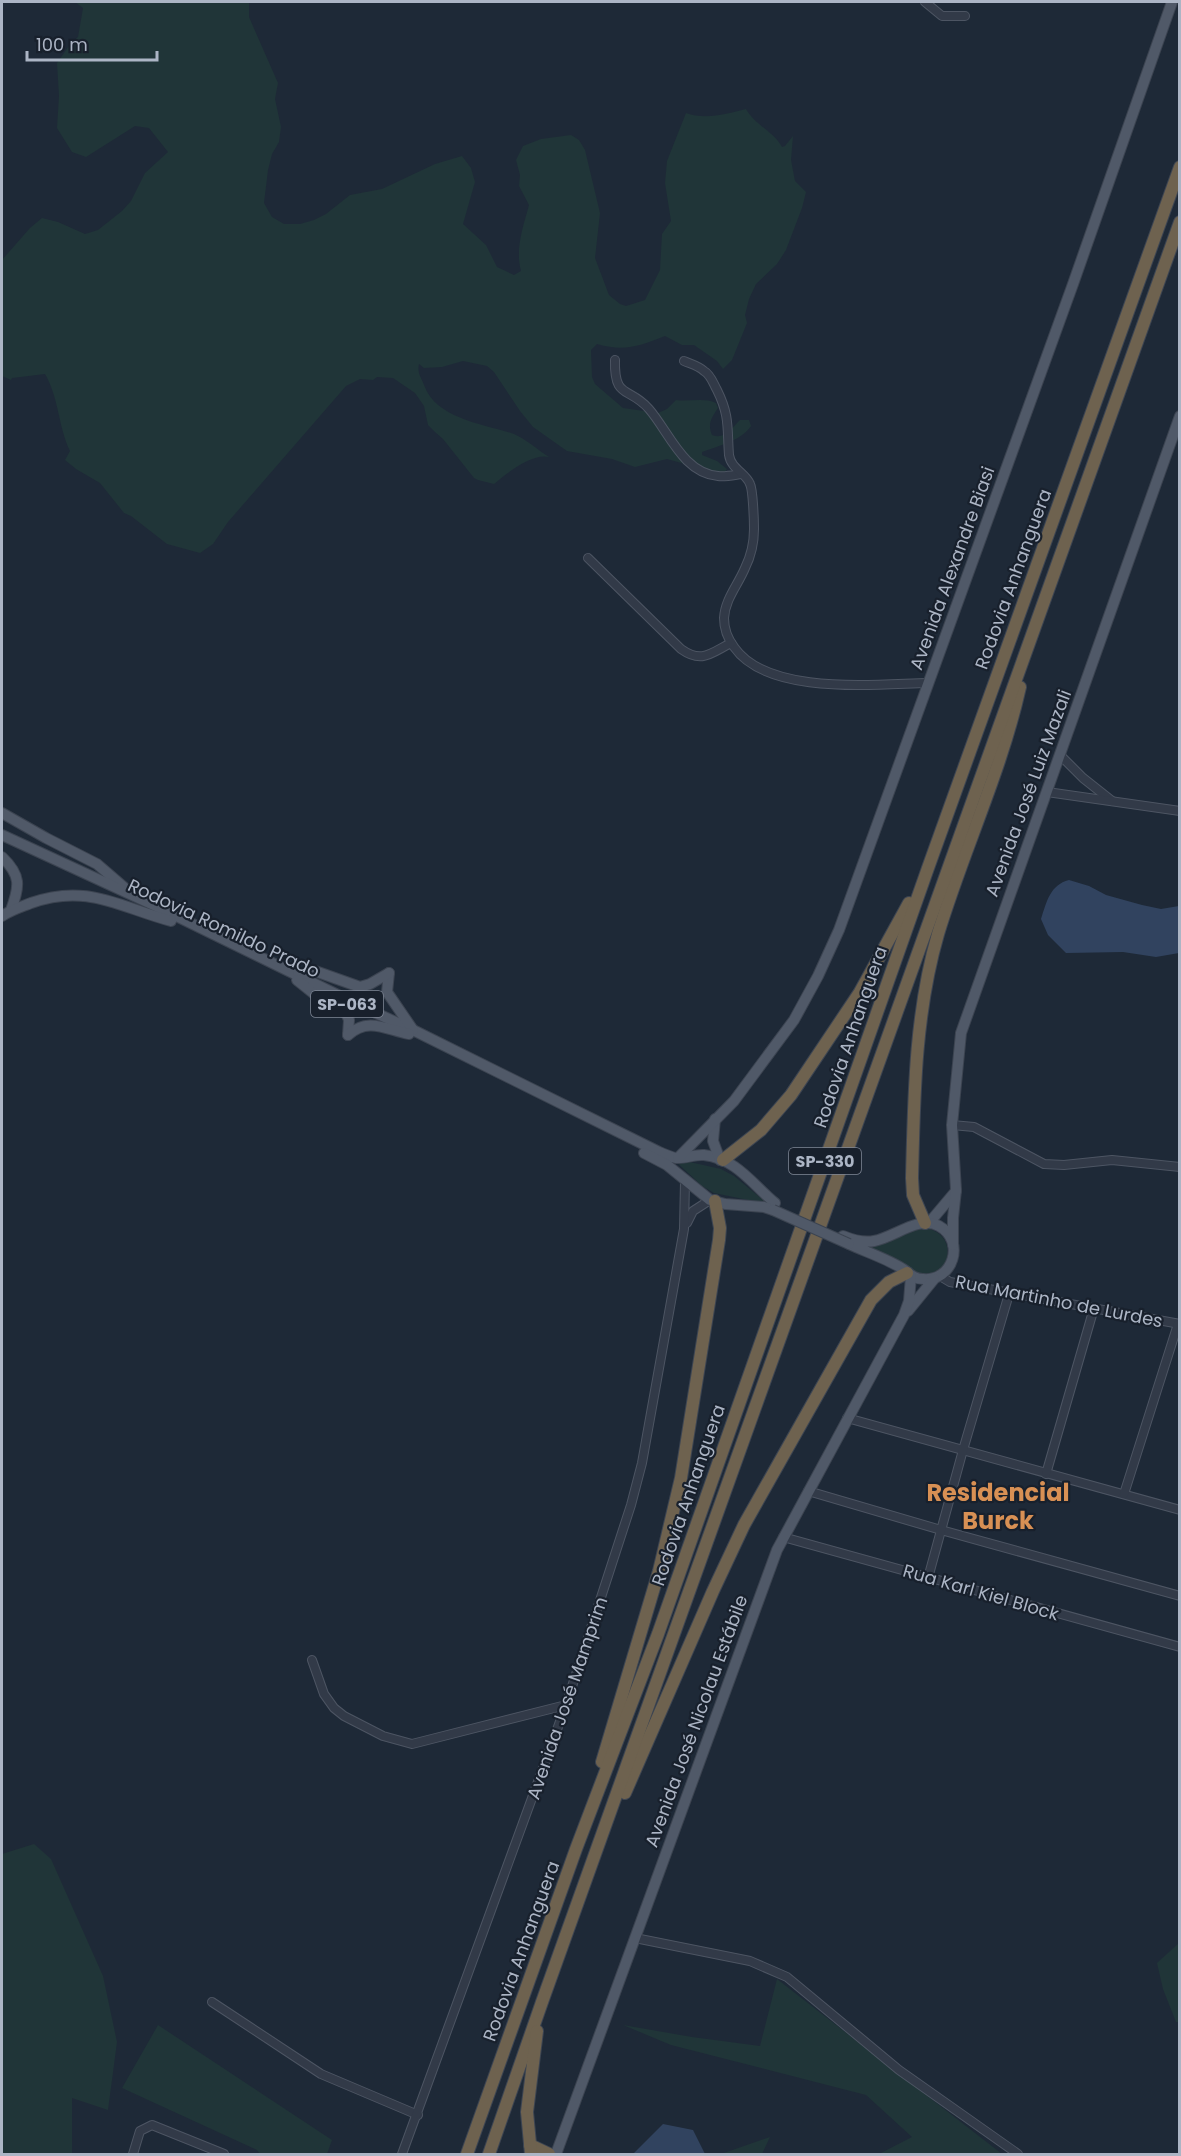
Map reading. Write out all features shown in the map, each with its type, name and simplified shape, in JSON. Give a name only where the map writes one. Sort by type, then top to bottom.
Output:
[{"type":"highway","name":"Rodovia Anhanguera","points":[[467,2154],[576,1849],[658,1634],[928,868],[1179,167]]},
{"type":"highway","name":"Rodovia Anhanguera","points":[[489,2154],[1179,222]]},
{"type":"highway","points":[[927,1223],[913,1194],[912,1178],[917,1048],[928,982],[941,925],[1006,744],[1034,631]]},
{"type":"highway","points":[[722,1160],[761,1130],[791,1095],[860,992],[928,868]]},
{"type":"highway","points":[[576,1849],[659,1571],[681,1478],[720,1240],[720,1228],[713,1200]]},
{"type":"highway","points":[[594,1860],[744,1525],[871,1300],[889,1282],[907,1272]]},
{"type":"highway","points":[[542,2002],[527,2112],[530,2150],[549,2154]]},
{"type":"main road","name":"Avenida Alexandre Biasi","points":[[678,1158],[734,1101],[794,1020],[839,930],[1172,2]]},
{"type":"main road","name":"Avenida José Luiz Mazali","points":[[937,1277],[949,1268],[954,1257],[953,1218],[956,1190],[952,1125],[961,1033],[1179,416]]},
{"type":"main road","points":[[2,813],[97,864],[135,897]]},
{"type":"main road","name":"Rodovia Romildo Prado","points":[[2,835],[135,897],[659,1152],[678,1158]]},
{"type":"main road","name":"Rodovia Romildo Prado","points":[[2,841],[171,921],[297,977]]},
{"type":"main road","points":[[2,857],[14,869],[17,877],[16,897],[6,913]]},
{"type":"main road","points":[[6,913],[46,898],[70,894],[94,896],[140,913],[171,921]]},
{"type":"main road","points":[[315,971],[360,987],[389,973],[387,992],[411,1032],[368,1024],[358,1027],[348,1035],[347,1015],[340,1008],[317,996],[297,977],[315,971]]},
{"type":"main road","name":"Rodovia Romildo Prado","points":[[411,1032],[657,1159],[686,1181]]},
{"type":"main road","points":[[715,1119],[713,1141],[722,1160]]},
{"type":"main road","name":"SP-063","points":[[678,1158],[703,1154],[740,1169],[774,1207]]},
{"type":"main road","name":"SP-063","points":[[686,1181],[713,1200],[735,1205],[774,1207],[846,1240],[907,1272]]},
{"type":"main road","points":[[953,1245],[945,1230],[927,1223],[956,1190]]},
{"type":"main road","name":"SP-063","points":[[846,1240],[874,1241],[927,1223]]},
{"type":"main road","points":[[907,1272],[918,1279],[937,1277]]},
{"type":"main road","name":"Avenida José Nicolau Estábile","points":[[556,2154],[767,1576],[783,1537],[904,1316],[909,1301],[907,1272]]},
{"type":"main road","name":"Avenida José Nicolau Estábile","points":[[904,1316],[937,1277]]},
{"type":"street","points":[[925,2],[942,16],[966,16]]},
{"type":"street","points":[[615,360],[614,375],[617,385],[622,391],[646,406],[692,465],[719,477],[741,474]]},
{"type":"street","points":[[684,361],[704,370],[710,376],[728,420],[729,458],[750,482],[754,528],[752,548],[726,606],[725,630],[740,656],[755,667],[779,676],[810,682],[846,685],[928,683]]},
{"type":"street","points":[[588,558],[690,656],[699,658],[707,656],[731,643]]},
{"type":"street","points":[[1060,755],[1083,778],[1112,801]]},
{"type":"street","points":[[1047,792],[1179,811]]},
{"type":"street","points":[[952,1125],[974,1127],[1044,1164],[1064,1165],[1112,1160],[1179,1167]]},
{"type":"street","name":"Avenida José Mamprim","points":[[402,2154],[566,1705],[634,1495],[642,1463],[684,1229],[686,1181]]},
{"type":"street","name":"Avenida José Mamprim","points":[[684,1229],[693,1211],[713,1200]]},
{"type":"street","name":"Rua Martinho de Lurdes","points":[[937,1277],[1009,1294],[1179,1324]]},
{"type":"street","points":[[928,1578],[1009,1294]]},
{"type":"street","points":[[1047,1474],[1094,1308]]},
{"type":"street","points":[[1124,1494],[1179,1324]]},
{"type":"street","points":[[847,1418],[1179,1510]]},
{"type":"street","points":[[808,1491],[1179,1596]]},
{"type":"street","name":"Rua Karl Kiel Block","points":[[783,1537],[1179,1647]]},
{"type":"street","points":[[312,1660],[324,1694],[334,1708],[344,1716],[382,1736],[412,1744],[566,1705]]},
{"type":"street","points":[[635,1938],[770,1967],[787,1977],[899,2070],[1018,2154]]},
{"type":"street","points":[[212,2002],[321,2074],[418,2115]]},
{"type":"street","points":[[133,2154],[140,2132],[152,2125],[224,2154]]},
{"type":"green space","points":[[75,2],[249,2],[249,17],[278,83],[275,99],[281,127],[279,142],[272,154],[268,170],[264,203],[272,217],[284,224],[300,224],[314,220],[326,214],[350,195],[382,189],[435,164],[462,156],[471,168],[475,182],[463,224],[486,245],[497,267],[514,275],[521,271],[519,246],[529,205],[519,186],[520,175],[516,160],[523,146],[541,139],[571,135],[579,140],[585,150],[600,213],[595,258],[609,295],[626,306],[645,300],[660,270],[662,234],[671,221],[665,183],[667,161],[686,113],[708,116],[746,109],[782,147],[793,136],[791,160],[795,181],[806,192],[802,208],[786,250],[777,264],[756,284],[749,299],[745,315],[747,323],[732,360],[723,369],[717,361],[694,345],[682,345],[665,336],[624,348],[597,344],[591,350],[592,377],[595,384],[623,408],[658,413],[667,409],[676,400],[711,401],[716,403],[718,408],[710,424],[712,435],[717,436],[724,435],[740,420],[749,420],[751,426],[741,436],[702,452],[702,455],[717,461],[727,469],[725,472],[712,479],[685,464],[667,459],[635,467],[612,459],[567,451],[533,427],[494,372],[487,366],[463,361],[442,367],[424,368],[419,364],[419,372],[424,385],[439,406],[462,418],[514,434],[549,457],[528,461],[494,484],[478,480],[428,425],[424,406],[415,393],[393,378],[360,379],[346,386],[228,522],[213,544],[200,553],[167,544],[124,513],[100,483],[65,460],[70,451],[50,383],[45,374],[11,380],[2,376],[2,260],[42,218],[58,222],[85,234],[98,230],[131,201],[145,173],[168,152],[149,128],[135,126],[86,157],[72,152],[57,128],[59,96],[57,63],[78,37],[83,8]]},
{"type":"green space","points":[[672,1158],[721,1169],[734,1176],[768,1204],[714,1193],[702,1186]]},
{"type":"green space","points":[[920,1228],[933,1230],[946,1244],[948,1253],[946,1261],[941,1269],[933,1274],[916,1274],[868,1247],[887,1243]]},
{"type":"green space","points":[[34,1844],[51,1859],[103,1976],[117,2042],[108,2110],[72,2098],[72,2154],[2,2154],[2,1854]]},
{"type":"green space","points":[[1179,1943],[1180,2022],[1176,2022],[1163,1989],[1157,1963]]},
{"type":"green space","points":[[777,1979],[1002,2154],[879,2154],[912,2137],[866,2095],[671,2045],[623,2025],[760,2046]]},
{"type":"green space","points":[[158,2025],[332,2140],[327,2154],[260,2154],[257,2150],[122,2088]]},
{"type":"green space","points":[[770,2137],[762,2154],[721,2154]]},
{"type":"water","points":[[1069,880],[1089,886],[1106,895],[1142,905],[1161,909],[1179,906],[1179,953],[1156,957],[1123,952],[1066,953],[1048,935],[1041,919],[1053,890]]},
{"type":"water","points":[[663,2124],[693,2130],[705,2154],[633,2154]]},
{"type":"district","name":"Residencial Burck","points":[[998,1506]]}]
